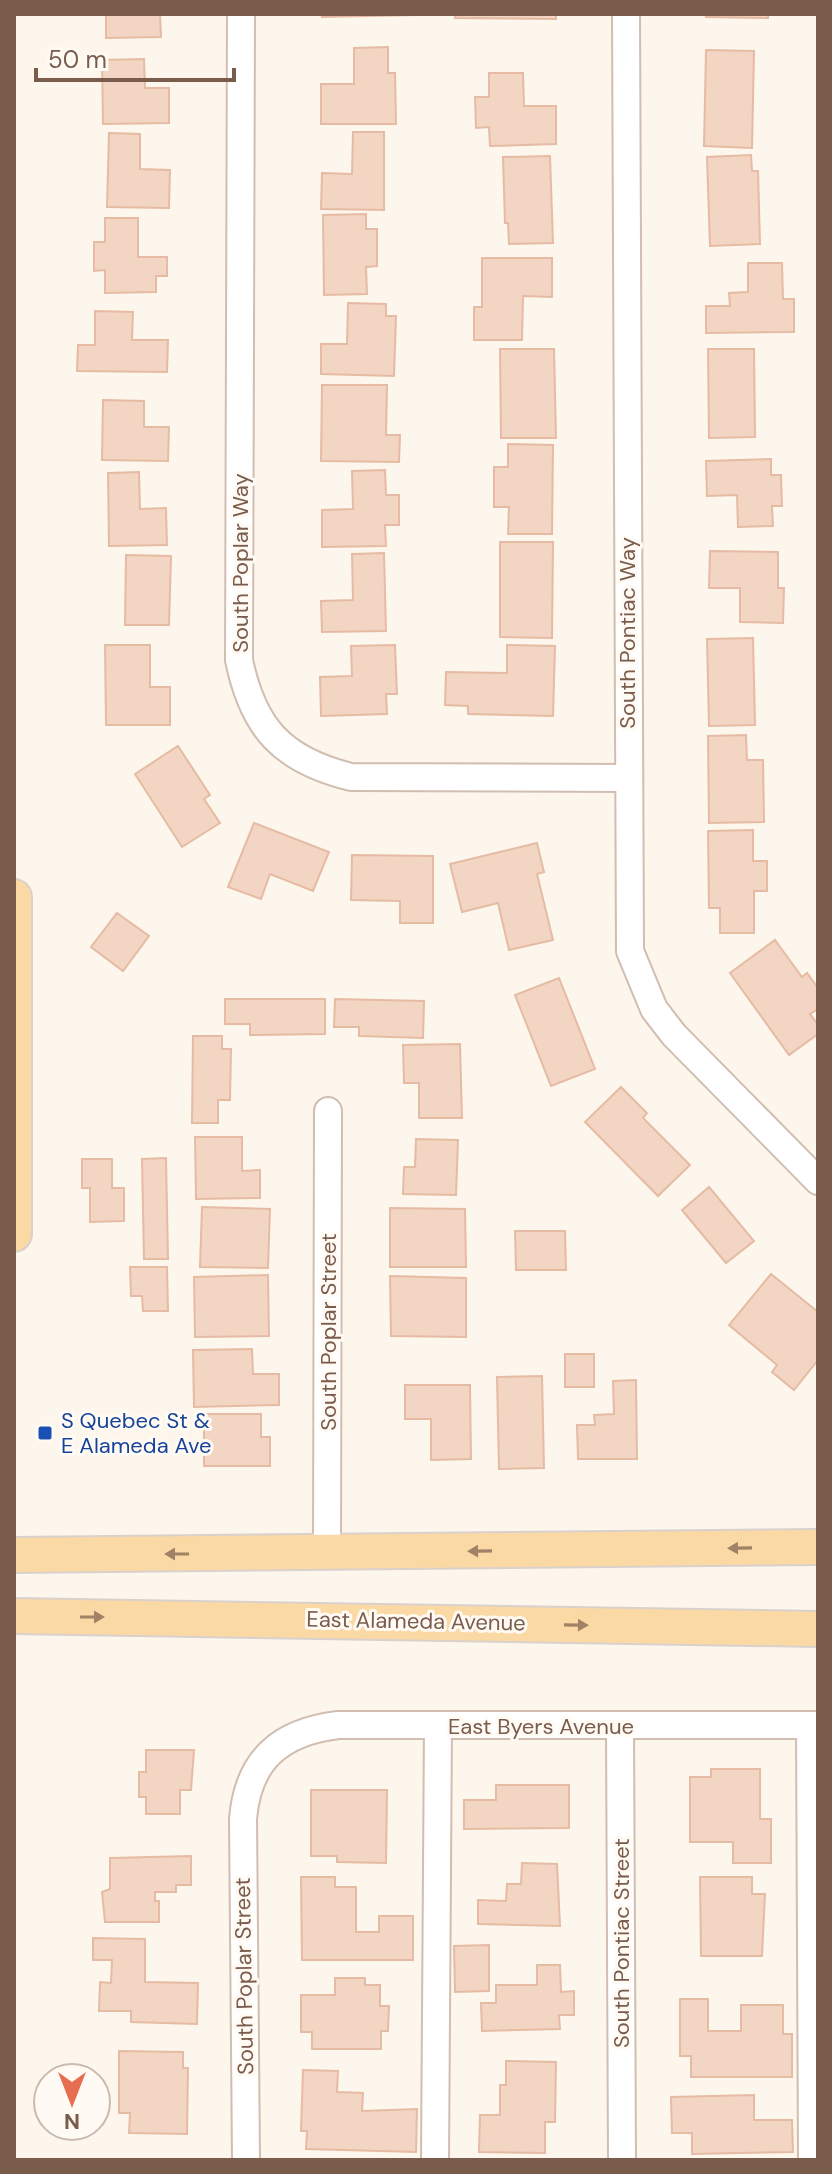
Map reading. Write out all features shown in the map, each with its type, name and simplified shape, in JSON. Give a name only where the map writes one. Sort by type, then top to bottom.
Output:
[{"type":"main road","points":[[14,897],[14,1234]]},
{"type":"main road","points":[[14,1555],[818,1547]]},
{"type":"main road","name":"East Alameda Avenue","points":[[14,1616],[818,1629]]},
{"type":"street","name":"South Poplar Way","points":[[241,14],[239,660],[255,716],[291,753],[317,769],[351,777],[628,778]]},
{"type":"street","name":"South Pontiac Way","points":[[626,14],[630,951],[638,977],[654,1009],[674,1035],[818,1181]]},
{"type":"street","name":"South Poplar Street","points":[[327,1553],[328,1111]]},
{"type":"street","points":[[435,2160],[438,1725]]},
{"type":"street","name":"East Byers Avenue","points":[[270,1752],[293,1735],[312,1728],[814,1725]]},
{"type":"street","points":[[812,2160],[814,1725]]},
{"type":"street","name":"South Pontiac Street","points":[[620,1727],[622,2160]]},
{"type":"street","name":"South Poplar Street","points":[[246,2160],[243,1819],[250,1783],[270,1752]]},
{"type":"building","points":[[106,14],[160,14],[161,37],[106,38]]},
{"type":"building","points":[[322,14],[416,14],[416,15],[322,17]]},
{"type":"building","points":[[456,14],[556,14],[556,19],[455,18]]},
{"type":"building","points":[[706,14],[768,14],[768,18],[706,17]]},
{"type":"building","points":[[388,47],[388,73],[395,73],[396,124],[321,124],[321,84],[354,84],[354,48]]},
{"type":"building","points":[[706,50],[754,51],[752,148],[704,146]]},
{"type":"building","points":[[144,59],[145,88],[169,88],[169,123],[103,124],[102,60]]},
{"type":"building","points":[[489,73],[523,73],[524,106],[556,106],[556,144],[490,146],[489,127],[476,128],[475,97],[489,97]]},
{"type":"building","points":[[353,132],[384,132],[384,210],[321,209],[322,173],[352,174]]},
{"type":"building","points":[[109,133],[140,134],[140,169],[170,170],[169,208],[107,207]]},
{"type":"building","points":[[751,155],[752,171],[758,171],[760,244],[710,246],[707,157]]},
{"type":"building","points":[[550,156],[553,243],[509,244],[508,223],[505,223],[503,157]]},
{"type":"building","points":[[366,214],[366,229],[377,229],[377,266],[366,267],[367,294],[324,295],[323,215]]},
{"type":"building","points":[[105,218],[138,218],[138,257],[167,257],[167,276],[156,276],[156,292],[105,293],[105,270],[94,271],[94,242],[105,242]]},
{"type":"building","points":[[482,258],[552,258],[552,297],[523,296],[522,340],[474,340],[474,307],[482,307]]},
{"type":"building","points":[[748,263],[782,263],[783,299],[794,299],[794,332],[706,333],[706,306],[730,306],[729,293],[748,292]]},
{"type":"building","points":[[348,303],[386,304],[386,316],[396,316],[394,376],[321,374],[321,344],[347,344]]},
{"type":"building","points":[[95,311],[133,312],[132,340],[168,340],[167,372],[77,371],[78,345],[95,345]]},
{"type":"building","points":[[500,349],[554,349],[556,438],[501,438]]},
{"type":"building","points":[[708,349],[754,349],[755,437],[709,438]]},
{"type":"building","points":[[322,385],[387,385],[386,435],[400,435],[399,462],[321,461]]},
{"type":"building","points":[[103,400],[144,401],[144,427],[169,427],[168,461],[102,460]]},
{"type":"building","points":[[508,444],[553,445],[552,534],[508,534],[509,507],[494,507],[494,467],[508,467]]},
{"type":"building","points":[[771,459],[771,475],[781,475],[782,506],[772,506],[773,526],[738,527],[737,495],[707,496],[706,461]]},
{"type":"building","points":[[385,470],[386,495],[399,495],[399,525],[385,525],[386,546],[322,547],[322,510],[353,509],[352,471]]},
{"type":"building","points":[[139,472],[140,509],[166,508],[167,545],[109,546],[108,473]]},
{"type":"building","points":[[500,542],[553,542],[552,638],[500,637]]},
{"type":"building","points":[[710,551],[778,552],[778,588],[784,588],[783,623],[740,622],[740,588],[709,588]]},
{"type":"building","points":[[384,553],[386,631],[322,632],[321,601],[353,600],[352,554]]},
{"type":"building","points":[[126,555],[171,556],[169,625],[125,625]]},
{"type":"building","points":[[753,638],[755,725],[709,726],[707,639]]},
{"type":"building","points":[[105,645],[150,645],[150,687],[170,687],[170,725],[106,725]]},
{"type":"building","points":[[395,645],[397,694],[386,694],[387,714],[321,716],[320,677],[352,676],[351,646]]},
{"type":"building","points":[[507,645],[555,646],[553,716],[468,714],[468,706],[445,705],[446,672],[507,673]]},
{"type":"building","points":[[746,735],[747,760],[763,760],[764,822],[709,823],[708,736]]},
{"type":"building","points":[[178,746],[210,795],[204,799],[220,823],[182,847],[135,774]]},
{"type":"building","points":[[254,823],[329,852],[313,891],[270,874],[261,899],[228,887]]},
{"type":"building","points":[[753,830],[753,861],[767,861],[767,891],[754,891],[754,933],[720,933],[720,908],[709,908],[708,831]]},
{"type":"building","points":[[537,843],[544,872],[537,874],[553,940],[509,950],[498,903],[462,912],[450,864]]},
{"type":"building","points":[[352,855],[433,856],[433,923],[400,923],[400,901],[351,900]]},
{"type":"building","points":[[117,913],[149,936],[123,971],[91,947]]},
{"type":"building","points":[[775,940],[802,977],[807,973],[818,988],[818,1009],[810,1014],[818,1025],[818,1034],[789,1055],[730,973]]},
{"type":"building","points":[[559,978],[595,1069],[551,1086],[515,995]]},
{"type":"building","points":[[225,999],[325,999],[325,1034],[250,1035],[250,1024],[225,1024]]},
{"type":"building","points":[[335,999],[424,1001],[423,1038],[359,1036],[359,1027],[334,1027]]},
{"type":"building","points":[[193,1036],[222,1036],[222,1049],[231,1049],[230,1100],[218,1100],[218,1123],[192,1123]]},
{"type":"building","points":[[460,1044],[462,1118],[419,1118],[419,1083],[404,1083],[403,1045]]},
{"type":"building","points":[[621,1087],[647,1113],[643,1118],[690,1165],[658,1196],[585,1122]]},
{"type":"building","points":[[195,1137],[242,1137],[242,1171],[260,1170],[260,1198],[196,1199]]},
{"type":"building","points":[[416,1139],[458,1140],[456,1195],[403,1194],[404,1167],[415,1167]]},
{"type":"building","points":[[166,1158],[168,1259],[144,1259],[142,1159]]},
{"type":"building","points":[[82,1159],[112,1159],[112,1188],[124,1188],[124,1221],[90,1222],[90,1188],[82,1188]]},
{"type":"building","points":[[709,1187],[754,1241],[726,1263],[682,1210]]},
{"type":"building","points":[[202,1207],[270,1209],[268,1268],[200,1267]]},
{"type":"building","points":[[390,1208],[465,1209],[466,1267],[390,1267]]},
{"type":"building","points":[[515,1231],[565,1231],[566,1270],[516,1270]]},
{"type":"building","points":[[130,1267],[167,1267],[168,1311],[143,1311],[142,1296],[131,1296]]},
{"type":"building","points":[[771,1274],[818,1312],[818,1360],[794,1390],[772,1372],[777,1365],[729,1325]]},
{"type":"building","points":[[268,1275],[269,1336],[195,1337],[194,1277]]},
{"type":"building","points":[[390,1276],[466,1278],[466,1337],[391,1336]]},
{"type":"building","points":[[252,1349],[253,1374],[279,1374],[279,1405],[194,1407],[193,1350]]},
{"type":"building","points":[[565,1354],[594,1354],[594,1387],[565,1387]]},
{"type":"building","points":[[542,1376],[544,1468],[499,1469],[497,1377]]},
{"type":"building","points":[[636,1380],[637,1459],[578,1459],[577,1425],[595,1425],[594,1415],[614,1414],[613,1381]]},
{"type":"building","points":[[405,1385],[470,1385],[471,1459],[431,1460],[431,1419],[405,1419]]},
{"type":"building","points":[[204,1414],[261,1414],[261,1437],[270,1437],[270,1466],[204,1466]]},
{"type":"building","points":[[146,1750],[194,1750],[191,1790],[180,1790],[180,1814],[146,1814],[146,1797],[139,1797],[139,1772],[146,1772]]},
{"type":"building","points":[[711,1769],[760,1769],[760,1819],[771,1819],[771,1863],[733,1863],[733,1842],[690,1842],[690,1777],[711,1777]]},
{"type":"building","points":[[496,1785],[569,1785],[569,1828],[464,1829],[464,1800],[496,1800]]},
{"type":"building","points":[[311,1790],[387,1790],[386,1863],[337,1862],[337,1856],[311,1856]]},
{"type":"building","points":[[191,1856],[191,1885],[176,1885],[176,1892],[155,1892],[155,1901],[159,1901],[159,1922],[105,1922],[102,1892],[110,1889],[110,1858]]},
{"type":"building","points":[[522,1863],[557,1864],[560,1926],[478,1924],[478,1900],[506,1901],[507,1884],[521,1884]]},
{"type":"building","points":[[301,1877],[335,1877],[335,1887],[356,1887],[356,1932],[379,1932],[379,1916],[413,1916],[413,1960],[302,1960]]},
{"type":"building","points":[[700,1877],[752,1877],[752,1894],[765,1894],[762,1956],[701,1956]]},
{"type":"building","points":[[93,1938],[145,1939],[145,1982],[198,1983],[197,2024],[131,2022],[131,2011],[99,2011],[100,1982],[111,1983],[112,1960],[93,1960]]},
{"type":"building","points":[[489,1945],[489,1991],[455,1992],[454,1946]]},
{"type":"building","points":[[537,1965],[560,1965],[561,1992],[574,1991],[574,2015],[559,2015],[560,2029],[482,2031],[481,2003],[496,2003],[496,1985],[537,1985]]},
{"type":"building","points":[[335,1978],[365,1978],[365,1985],[380,1985],[380,2006],[389,2006],[388,2031],[381,2031],[381,2049],[312,2049],[312,2032],[301,2032],[301,1995],[335,1995]]},
{"type":"building","points":[[680,1999],[708,1999],[708,2031],[741,2031],[741,2005],[783,2005],[783,2034],[792,2034],[792,2077],[691,2077],[691,2056],[680,2056]]},
{"type":"building","points":[[119,2051],[183,2052],[183,2068],[188,2068],[187,2134],[129,2133],[130,2113],[119,2113]]},
{"type":"building","points":[[506,2061],[556,2062],[555,2122],[545,2122],[545,2153],[479,2152],[480,2115],[500,2115],[500,2085],[506,2085]]},
{"type":"building","points":[[303,2070],[338,2071],[337,2092],[363,2093],[362,2111],[417,2109],[416,2152],[306,2149],[307,2131],[301,2131]]},
{"type":"building","points":[[754,2095],[754,2120],[792,2120],[793,2152],[692,2154],[692,2133],[672,2133],[671,2097]]},
{"type":"place","name":"S Quebec St & E Alameda Ave","points":[[45,1433]]}]
